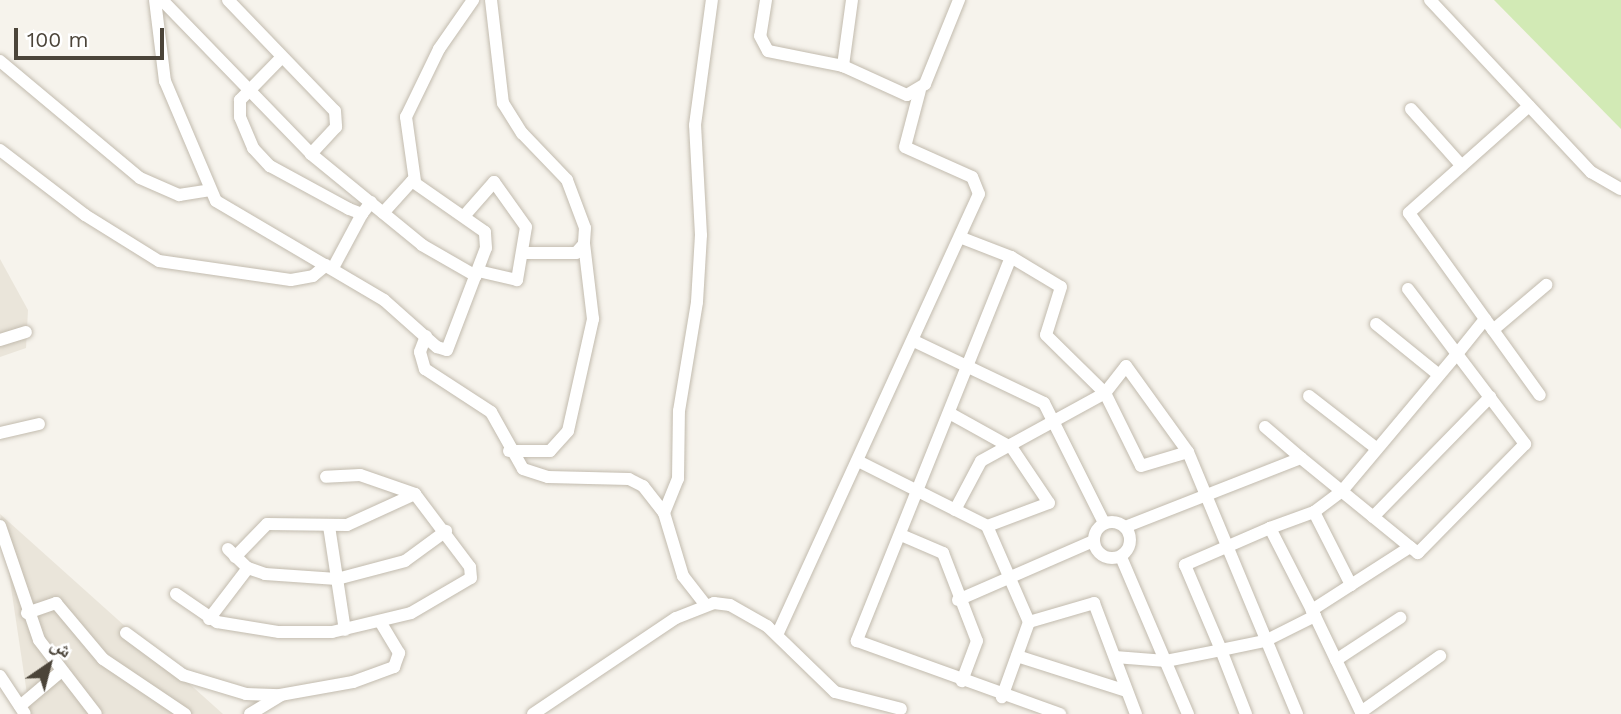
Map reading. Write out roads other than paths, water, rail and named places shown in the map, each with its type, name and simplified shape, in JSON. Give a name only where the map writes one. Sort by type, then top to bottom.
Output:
[{"type":"street","points":[[155,0],[165,81],[209,190],[224,209],[384,300],[441,350],[451,348],[487,237],[465,215],[415,181],[407,117],[439,50],[473,0]]},
{"type":"street","points":[[162,0],[311,154],[422,245],[477,274],[515,282],[525,253],[522,215],[498,183],[487,185],[465,215]]},
{"type":"street","points":[[228,0],[338,117],[332,133],[311,154]]},
{"type":"street","points":[[491,0],[503,103],[522,133],[567,180],[583,219],[593,319],[568,431],[550,451],[509,451]]},
{"type":"street","points":[[664,513],[678,479],[679,411],[697,302],[701,235],[695,125],[712,0]]},
{"type":"street","points":[[766,0],[760,36],[768,51],[843,66],[900,93],[920,90]]},
{"type":"street","points":[[843,66],[852,0]]},
{"type":"street","points":[[777,635],[962,238],[979,184],[905,147],[920,90],[959,0]]},
{"type":"street","points":[[1430,0],[1591,172],[1621,189]]},
{"type":"street","points":[[281,58],[240,100],[240,117],[261,159],[362,214]]},
{"type":"street","points":[[0,61],[139,178],[179,195],[209,190]]},
{"type":"street","points":[[1529,106],[1409,213],[1540,395]]},
{"type":"street","points":[[1411,109],[1462,166]]},
{"type":"street","points":[[0,150],[95,222],[159,261],[291,280],[313,276],[329,267],[371,202]]},
{"type":"street","points":[[383,213],[402,186],[415,181]]},
{"type":"street","points":[[962,238],[1011,257],[1061,286],[1046,335],[1105,393],[1141,466],[1188,452]]},
{"type":"street","points":[[525,253],[576,253],[584,244]]},
{"type":"street","points":[[1011,257],[971,368],[857,641],[1002,697],[1060,714]]},
{"type":"street","points":[[1493,330],[1546,285]]},
{"type":"street","points":[[1265,427],[1418,553],[1525,444],[1408,289]]},
{"type":"street","points":[[1245,714],[1185,565],[1314,512],[1342,491],[1485,319]]},
{"type":"street","points":[[1376,324],[1439,375]]},
{"type":"street","points":[[0,340],[26,332]]},
{"type":"street","points":[[426,336],[420,352],[425,369],[491,412],[509,451],[537,476],[634,480],[664,513],[680,570],[705,604]]},
{"type":"street","points":[[914,341],[1044,403],[1056,420],[1104,523]]},
{"type":"street","points":[[955,510],[981,461],[1012,448],[1105,393],[1126,366],[1188,452],[1226,550],[1297,714]]},
{"type":"street","points":[[1309,396],[1377,449]]},
{"type":"street","points":[[1373,517],[1490,397]]},
{"type":"street","points":[[951,414],[1012,448],[1049,503],[987,526]]},
{"type":"street","points":[[0,433],[39,424]]},
{"type":"street","points":[[1104,523],[1125,527],[1301,458]]},
{"type":"street","points":[[858,461],[987,526],[1029,622],[1002,697]]},
{"type":"street","points":[[176,594],[209,619],[286,633],[345,631],[381,623],[439,600],[471,578],[472,571],[446,531],[415,494],[360,475],[327,477]]},
{"type":"street","points":[[415,494],[360,521],[329,526],[267,524],[231,553],[248,568],[265,575],[337,579],[405,561],[446,531]]},
{"type":"street","points":[[1314,512],[1351,585]]},
{"type":"street","points":[[958,600],[1093,541],[1104,523]]},
{"type":"street","points":[[0,526],[11,547],[27,613],[59,673],[96,714]]},
{"type":"street","points":[[329,526],[345,631]]},
{"type":"street","points":[[1121,557],[1131,543],[1125,527]]},
{"type":"street","points":[[1270,528],[1361,712],[1440,656]]},
{"type":"street","points":[[901,535],[943,553],[958,600],[977,641],[962,681]]},
{"type":"street","points":[[1093,541],[1103,556],[1121,557]]},
{"type":"street","points":[[1115,657],[1166,661],[1265,640],[1314,613],[1351,585],[1410,547]]},
{"type":"street","points":[[1121,557],[1188,714]]},
{"type":"street","points":[[209,619],[248,568]]},
{"type":"street","points":[[27,613],[56,603],[103,659],[185,714]]},
{"type":"street","points":[[1029,622],[1094,603],[1136,714]]},
{"type":"street","points":[[533,714],[705,604],[730,605],[777,635],[835,692],[901,709]]},
{"type":"street","points":[[1336,660],[1400,618]]},
{"type":"street","points":[[126,633],[183,675],[246,694],[281,695],[353,682],[394,667],[399,653],[381,623]]},
{"type":"street","points":[[1017,656],[1127,691]]},
{"type":"street","points":[[0,676],[22,710],[59,673]]},
{"type":"street","points":[[250,714],[281,695]]}]
